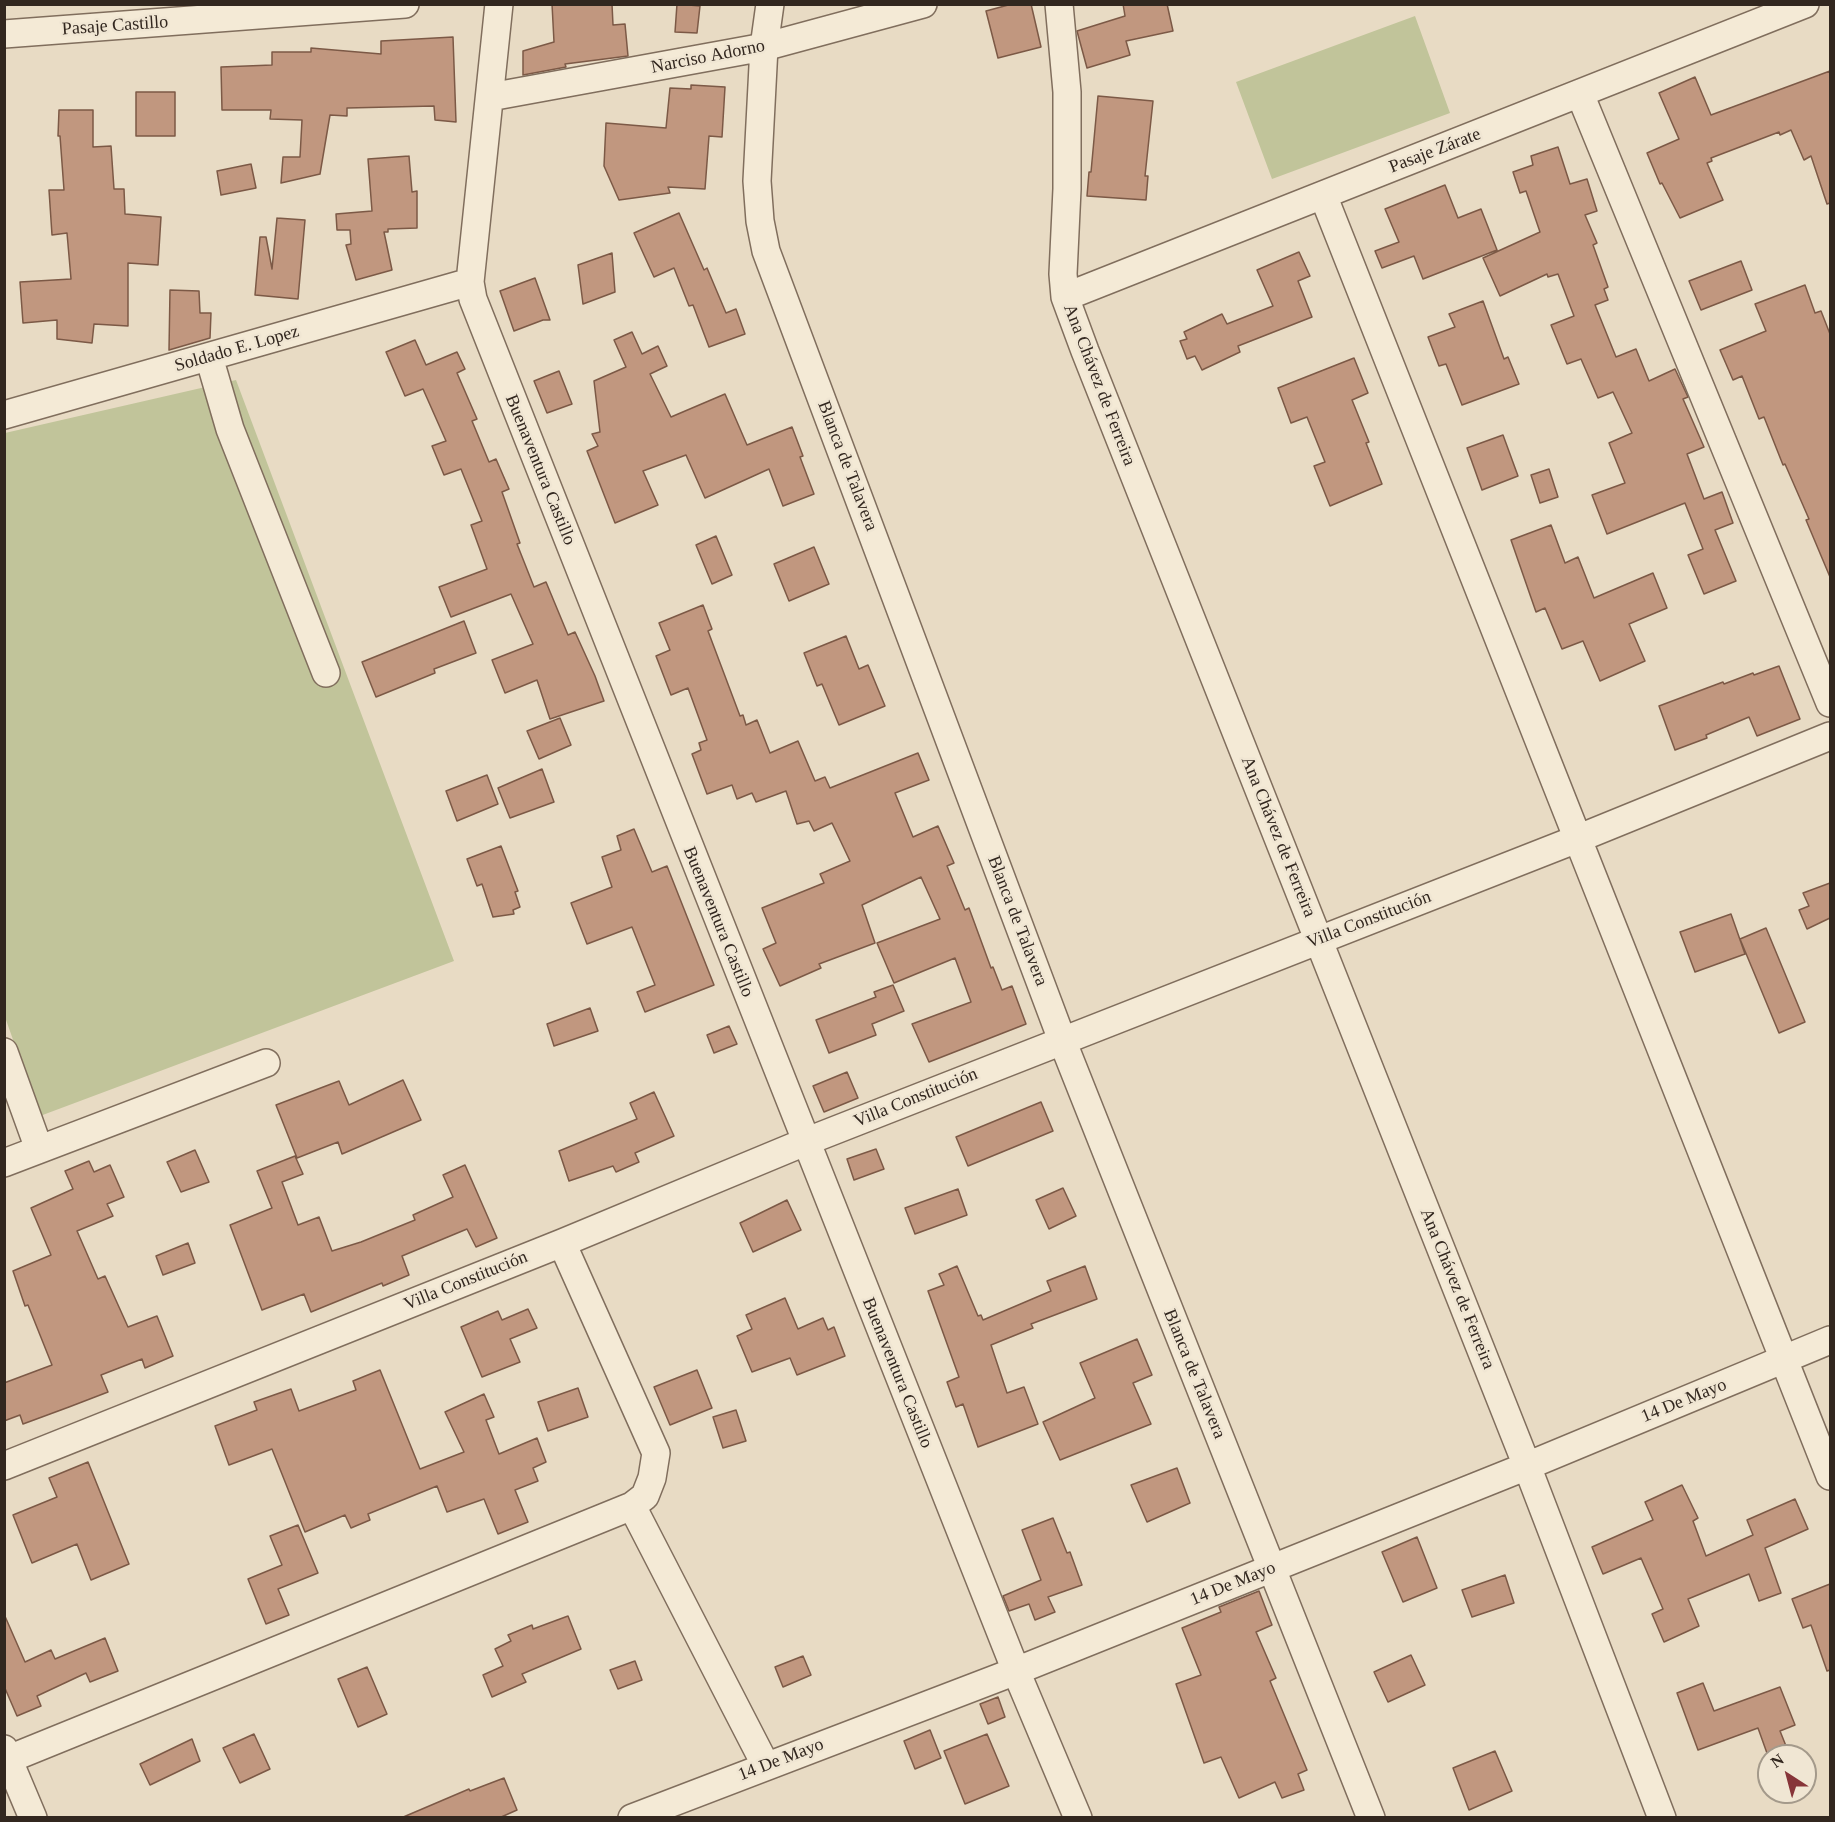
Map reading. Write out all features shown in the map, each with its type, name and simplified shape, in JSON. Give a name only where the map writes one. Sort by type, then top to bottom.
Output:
[{"type":"street","name":"Pasaje Castillo","points":[[4,34],[405,4]]},
{"type":"street","name":"Buenaventura Castillo","points":[[499,4],[470,282],[473,299],[805,1142],[1016,1671],[1078,1818]]},
{"type":"street","name":"Blanca de Talavera","points":[[770,4],[764,47],[757,181],[760,221],[766,251],[1062,1040],[1371,1818]]},
{"type":"street","name":"Narciso Adorno","points":[[490,98],[764,47],[923,4]]},
{"type":"street","name":"Ana Chávez de Ferreira","points":[[1059,4],[1068,104],[1063,274],[1065,297],[1527,1466],[1662,1818]]},
{"type":"street","name":"Pasaje Zárate","points":[[1065,297],[1805,4]]},
{"type":"street","points":[[1580,94],[1830,703]]},
{"type":"street","points":[[1323,195],[1830,1476]]},
{"type":"street","name":"Soldado E. Lopez","points":[[4,416],[470,282]]},
{"type":"street","points":[[209,357],[230,429],[326,673]]},
{"type":"street","name":"Villa Constitución","points":[[4,1466],[562,1243],[805,1142],[1577,839],[1830,736]]},
{"type":"street","points":[[4,1052],[39,1149]]},
{"type":"street","points":[[4,1162],[266,1063]]},
{"type":"street","points":[[33,1818],[7,1754],[632,1506],[645,1496],[652,1478],[656,1453],[562,1243]]},
{"type":"street","name":"14 De Mayo","points":[[632,1818],[1016,1671],[1527,1466],[1830,1340]]},
{"type":"street","points":[[632,1506],[766,1766]]},
{"type":"green space","points":[[1415,16],[1450,113],[1272,179],[1236,82]]},
{"type":"green space","points":[[236,380],[454,961],[40,1116],[5,1017],[5,433]]},
{"type":"building","points":[[552,4],[612,4],[613,25],[625,24],[628,56],[565,64],[566,67],[523,75],[523,51],[554,42]]},
{"type":"building","points":[[677,4],[700,6],[697,33],[675,32]]},
{"type":"building","points":[[1012,4],[1031,4],[1041,47],[998,58],[986,11]]},
{"type":"building","points":[[1123,4],[1167,4],[1173,31],[1126,41],[1130,55],[1087,68],[1077,31],[1125,16]]},
{"type":"building","points":[[453,37],[456,122],[435,120],[434,106],[347,108],[347,116],[330,115],[320,174],[281,183],[283,157],[300,157],[302,120],[270,119],[271,110],[222,110],[221,67],[272,65],[272,52],[311,52],[311,48],[381,54],[381,41]]},
{"type":"building","points":[[1830,71],[1830,203],[1827,204],[1811,156],[1804,160],[1791,130],[1780,135],[1779,132],[1711,158],[1712,161],[1707,163],[1723,200],[1680,218],[1662,183],[1660,184],[1647,153],[1679,139],[1659,93],[1695,77],[1711,115]]},
{"type":"building","points":[[691,85],[725,87],[722,137],[709,136],[705,189],[668,187],[670,193],[619,200],[604,166],[606,123],[666,128],[670,88],[691,89]]},
{"type":"building","points":[[136,92],[175,92],[175,136],[136,136]]},
{"type":"building","points":[[1098,96],[1153,101],[1145,176],[1148,176],[1146,200],[1087,196]]},
{"type":"building","points":[[59,110],[93,110],[93,147],[111,146],[114,189],[124,189],[125,214],[161,217],[158,265],[128,263],[128,326],[94,324],[92,343],[57,339],[57,320],[23,323],[20,282],[71,279],[67,233],[52,235],[49,190],[64,190],[60,136],[58,136]]},
{"type":"building","points":[[1558,147],[1570,184],[1587,179],[1597,211],[1585,215],[1597,243],[1593,245],[1608,287],[1604,289],[1608,300],[1595,305],[1616,357],[1636,349],[1649,381],[1675,369],[1688,397],[1683,399],[1704,447],[1687,454],[1704,499],[1722,492],[1733,523],[1715,530],[1736,581],[1704,594],[1688,555],[1703,549],[1685,503],[1607,534],[1592,495],[1625,483],[1609,443],[1632,433],[1613,392],[1598,398],[1581,359],[1567,364],[1551,325],[1574,316],[1558,274],[1548,277],[1547,274],[1500,296],[1483,258],[1540,232],[1526,191],[1520,193],[1513,172],[1533,165],[1531,156]]},
{"type":"building","points":[[409,156],[412,192],[417,191],[417,228],[388,229],[388,232],[384,232],[392,270],[356,280],[346,245],[351,244],[350,230],[337,230],[336,214],[372,211],[368,159]]},
{"type":"building","points":[[251,164],[256,188],[221,195],[217,171]]},
{"type":"building","points":[[1445,185],[1458,218],[1481,209],[1497,250],[1423,279],[1414,256],[1382,268],[1375,251],[1399,242],[1385,209]]},
{"type":"building","points":[[679,213],[704,270],[707,268],[726,313],[736,309],[745,334],[709,347],[693,305],[689,306],[674,268],[654,277],[634,233]]},
{"type":"building","points":[[277,218],[305,220],[298,299],[255,295],[260,237],[266,237],[272,269]]},
{"type":"building","points":[[1299,252],[1310,276],[1298,281],[1312,317],[1238,346],[1240,352],[1202,370],[1195,356],[1187,359],[1180,341],[1187,339],[1184,332],[1222,314],[1227,324],[1273,306],[1257,270]]},
{"type":"building","points":[[612,253],[615,292],[583,304],[578,265]]},
{"type":"building","points":[[1741,261],[1752,290],[1701,310],[1689,281]]},
{"type":"building","points":[[535,278],[550,320],[543,320],[514,331],[500,291]]},
{"type":"building","points":[[1805,285],[1815,313],[1821,311],[1830,334],[1830,577],[1806,520],[1809,519],[1785,464],[1783,465],[1764,417],[1759,419],[1742,376],[1733,380],[1720,350],[1766,331],[1755,304]]},
{"type":"building","points":[[170,290],[199,291],[200,313],[211,313],[210,338],[169,350]]},
{"type":"building","points":[[1483,301],[1504,359],[1508,357],[1519,384],[1462,405],[1446,364],[1439,366],[1428,337],[1455,327],[1449,314]]},
{"type":"building","points":[[632,332],[642,354],[658,346],[667,366],[650,374],[671,417],[725,394],[747,445],[792,427],[814,494],[783,506],[769,469],[705,498],[686,455],[643,471],[658,505],[615,523],[587,451],[598,446],[592,434],[600,432],[594,381],[626,367],[614,340]]},
{"type":"building","points":[[415,340],[426,365],[457,352],[465,369],[457,373],[477,419],[472,421],[489,462],[496,459],[509,489],[502,492],[520,543],[517,544],[534,587],[546,582],[568,635],[575,632],[604,701],[550,719],[537,680],[505,693],[492,660],[533,644],[511,594],[451,617],[439,587],[487,569],[471,525],[482,521],[461,469],[444,475],[432,446],[446,441],[423,389],[405,396],[386,352]]},
{"type":"building","points":[[1354,358],[1368,393],[1352,400],[1369,442],[1366,443],[1382,484],[1330,506],[1314,466],[1325,462],[1307,417],[1291,423],[1278,388]]},
{"type":"building","points":[[559,371],[572,404],[547,413],[534,381]]},
{"type":"building","points":[[1503,435],[1518,476],[1482,490],[1467,448]]},
{"type":"building","points":[[1549,469],[1558,497],[1540,503],[1531,475]]},
{"type":"building","points":[[1551,525],[1565,563],[1578,557],[1594,598],[1653,573],[1667,608],[1629,624],[1645,661],[1600,681],[1583,641],[1562,649],[1545,608],[1536,612],[1511,540]]},
{"type":"building","points":[[716,536],[732,575],[712,584],[696,545]]},
{"type":"building","points":[[814,547],[829,584],[789,601],[774,564]]},
{"type":"building","points":[[703,605],[712,629],[708,631],[740,716],[743,715],[746,725],[757,720],[770,753],[798,741],[815,781],[825,777],[830,788],[918,753],[929,780],[895,793],[913,837],[938,826],[954,863],[947,866],[965,910],[969,908],[991,968],[993,967],[1002,990],[1012,986],[1026,1024],[929,1062],[912,1024],[971,1002],[955,958],[894,983],[877,943],[940,919],[921,877],[862,905],[875,943],[819,964],[821,968],[780,986],[763,949],[776,943],[762,908],[824,883],[820,874],[850,861],[832,823],[814,831],[809,821],[797,824],[786,791],[756,802],[752,793],[737,799],[732,785],[707,794],[692,754],[701,750],[699,743],[707,740],[688,688],[671,695],[656,656],[670,650],[659,623]]},
{"type":"building","points":[[464,621],[476,653],[434,669],[435,673],[376,697],[362,662]]},
{"type":"building","points":[[846,636],[859,669],[868,665],[885,706],[839,725],[822,684],[817,686],[804,653]]},
{"type":"building","points":[[1779,666],[1800,719],[1757,736],[1749,717],[1706,735],[1707,738],[1675,750],[1659,706],[1723,682],[1724,684]]},
{"type":"building","points":[[560,718],[571,745],[539,759],[527,731]]},
{"type":"building","points":[[542,769],[554,802],[510,818],[498,788]]},
{"type":"building","points":[[487,775],[498,804],[457,821],[446,791]]},
{"type":"building","points":[[634,829],[652,872],[667,866],[714,985],[645,1012],[637,992],[655,985],[632,927],[587,944],[571,903],[612,887],[602,857],[621,850],[617,836]]},
{"type":"building","points":[[501,846],[518,891],[515,892],[520,907],[513,910],[514,914],[493,917],[482,884],[477,886],[467,859]]},
{"type":"building","points":[[1830,883],[1830,918],[1807,929],[1799,910],[1809,906],[1803,893]]},
{"type":"building","points":[[1731,914],[1745,954],[1695,972],[1680,932]]},
{"type":"building","points":[[1766,928],[1805,1022],[1779,1033],[1740,939]]},
{"type":"building","points":[[893,985],[904,1011],[872,1024],[876,1035],[829,1053],[816,1020],[876,997],[874,992]]},
{"type":"building","points":[[590,1008],[598,1031],[554,1046],[547,1024]]},
{"type":"building","points":[[729,1026],[737,1044],[714,1053],[707,1035]]},
{"type":"building","points":[[847,1072],[858,1098],[824,1112],[813,1086]]},
{"type":"building","points":[[403,1080],[421,1120],[342,1154],[338,1142],[297,1158],[276,1105],[339,1081],[349,1105]]},
{"type":"building","points":[[654,1092],[674,1136],[635,1153],[639,1162],[616,1172],[613,1166],[569,1181],[559,1151],[637,1119],[630,1103]]},
{"type":"building","points":[[1041,1102],[1053,1131],[968,1166],[956,1137]]},
{"type":"building","points":[[876,1149],[884,1169],[854,1180],[847,1159]]},
{"type":"building","points":[[195,1150],[209,1182],[181,1192],[167,1162]]},
{"type":"building","points":[[295,1156],[303,1174],[282,1182],[298,1225],[319,1217],[332,1251],[415,1220],[413,1215],[453,1197],[443,1175],[465,1165],[497,1238],[476,1247],[467,1229],[402,1256],[409,1275],[383,1286],[382,1283],[311,1312],[304,1294],[262,1310],[230,1225],[272,1208],[257,1171]]},
{"type":"building","points":[[89,1161],[94,1172],[110,1165],[124,1197],[107,1204],[113,1216],[77,1231],[98,1279],[105,1276],[128,1327],[157,1316],[173,1356],[145,1368],[142,1359],[101,1375],[108,1392],[23,1424],[20,1415],[4,1421],[4,1383],[52,1365],[28,1305],[25,1306],[13,1271],[51,1255],[31,1208],[73,1189],[65,1171]]},
{"type":"building","points":[[1063,1188],[1076,1216],[1049,1229],[1036,1200]]},
{"type":"building","points":[[958,1189],[967,1215],[915,1234],[905,1208]]},
{"type":"building","points":[[787,1200],[801,1230],[753,1252],[740,1223]]},
{"type":"building","points":[[188,1243],[195,1263],[163,1275],[156,1256]]},
{"type":"building","points":[[957,1266],[978,1316],[981,1315],[983,1320],[1051,1291],[1047,1281],[1085,1266],[1097,1299],[1031,1324],[1033,1328],[991,1345],[1007,1393],[1024,1387],[1038,1424],[978,1447],[963,1404],[956,1407],[947,1382],[959,1377],[928,1291],[944,1285],[939,1274]]},
{"type":"building","points":[[785,1298],[798,1329],[823,1318],[828,1330],[834,1327],[845,1356],[797,1375],[790,1358],[752,1372],[737,1336],[752,1329],[746,1315]]},
{"type":"building","points":[[528,1309],[537,1328],[510,1339],[520,1362],[482,1377],[461,1327],[498,1311],[502,1320]]},
{"type":"building","points":[[1137,1339],[1152,1375],[1133,1383],[1151,1424],[1060,1460],[1043,1422],[1095,1398],[1080,1363]]},
{"type":"building","points":[[380,1370],[420,1469],[464,1452],[445,1412],[484,1394],[494,1417],[486,1420],[499,1454],[537,1438],[546,1462],[533,1468],[538,1481],[515,1490],[528,1522],[498,1534],[484,1499],[447,1512],[437,1486],[368,1514],[370,1520],[351,1528],[345,1515],[305,1532],[272,1449],[229,1465],[215,1426],[257,1410],[254,1402],[291,1389],[299,1411],[356,1390],[353,1381]]},
{"type":"building","points":[[697,1370],[712,1408],[670,1425],[654,1387]]},
{"type":"building","points":[[578,1388],[588,1417],[548,1431],[538,1402]]},
{"type":"building","points":[[736,1410],[746,1441],[723,1448],[713,1417]]},
{"type":"building","points":[[88,1462],[129,1564],[91,1580],[77,1544],[32,1563],[13,1515],[57,1497],[49,1478]]},
{"type":"building","points":[[1177,1468],[1190,1503],[1147,1522],[1131,1485]]},
{"type":"building","points":[[1682,1485],[1698,1518],[1693,1521],[1706,1556],[1753,1535],[1747,1520],[1795,1499],[1808,1529],[1765,1548],[1781,1593],[1759,1601],[1749,1574],[1688,1599],[1699,1626],[1664,1642],[1652,1614],[1663,1609],[1641,1558],[1603,1574],[1592,1547],[1653,1520],[1645,1502]]},
{"type":"building","points":[[1053,1518],[1067,1553],[1070,1552],[1082,1585],[1048,1597],[1055,1612],[1035,1620],[1029,1604],[1009,1611],[1003,1596],[1041,1580],[1022,1530]]},
{"type":"building","points":[[298,1525],[318,1573],[278,1589],[289,1615],[266,1624],[248,1579],[282,1565],[270,1536]]},
{"type":"building","points":[[1417,1537],[1437,1588],[1403,1602],[1382,1552]]},
{"type":"building","points":[[1505,1575],[1514,1603],[1472,1617],[1462,1590]]},
{"type":"building","points":[[1830,1584],[1830,1670],[1827,1671],[1811,1625],[1803,1628],[1792,1599]]},
{"type":"building","points":[[1259,1591],[1272,1625],[1256,1632],[1276,1678],[1270,1681],[1307,1770],[1298,1774],[1304,1790],[1282,1798],[1275,1782],[1239,1798],[1221,1757],[1204,1763],[1176,1684],[1201,1675],[1182,1628],[1221,1612],[1219,1607]]},
{"type":"building","points":[[4,1614],[25,1662],[51,1650],[55,1659],[105,1638],[118,1671],[90,1682],[86,1673],[37,1696],[41,1706],[17,1716],[4,1686]]},
{"type":"building","points":[[568,1616],[581,1649],[522,1674],[526,1682],[492,1697],[483,1675],[503,1666],[495,1649],[511,1641],[508,1635],[532,1625],[533,1629]]},
{"type":"building","points":[[1411,1655],[1425,1685],[1388,1702],[1374,1672]]},
{"type":"building","points":[[803,1656],[811,1675],[783,1687],[775,1667]]},
{"type":"building","points":[[635,1661],[642,1680],[618,1689],[610,1670]]},
{"type":"building","points":[[367,1667],[387,1714],[358,1727],[338,1679]]},
{"type":"building","points":[[1703,1683],[1714,1711],[1780,1687],[1795,1725],[1780,1731],[1785,1744],[1764,1744],[1758,1728],[1698,1750],[1677,1693]]},
{"type":"building","points":[[998,1697],[1005,1717],[988,1724],[980,1704]]},
{"type":"building","points":[[930,1730],[941,1758],[915,1769],[904,1741]]},
{"type":"building","points":[[254,1734],[270,1769],[240,1783],[223,1748]]},
{"type":"building","points":[[987,1734],[1009,1786],[965,1804],[944,1751]]},
{"type":"building","points":[[192,1739],[200,1761],[150,1785],[140,1764]]},
{"type":"building","points":[[1495,1751],[1512,1791],[1469,1810],[1453,1768]]},
{"type":"building","points":[[504,1778],[517,1810],[499,1818],[401,1818],[469,1789],[470,1791]]}]
